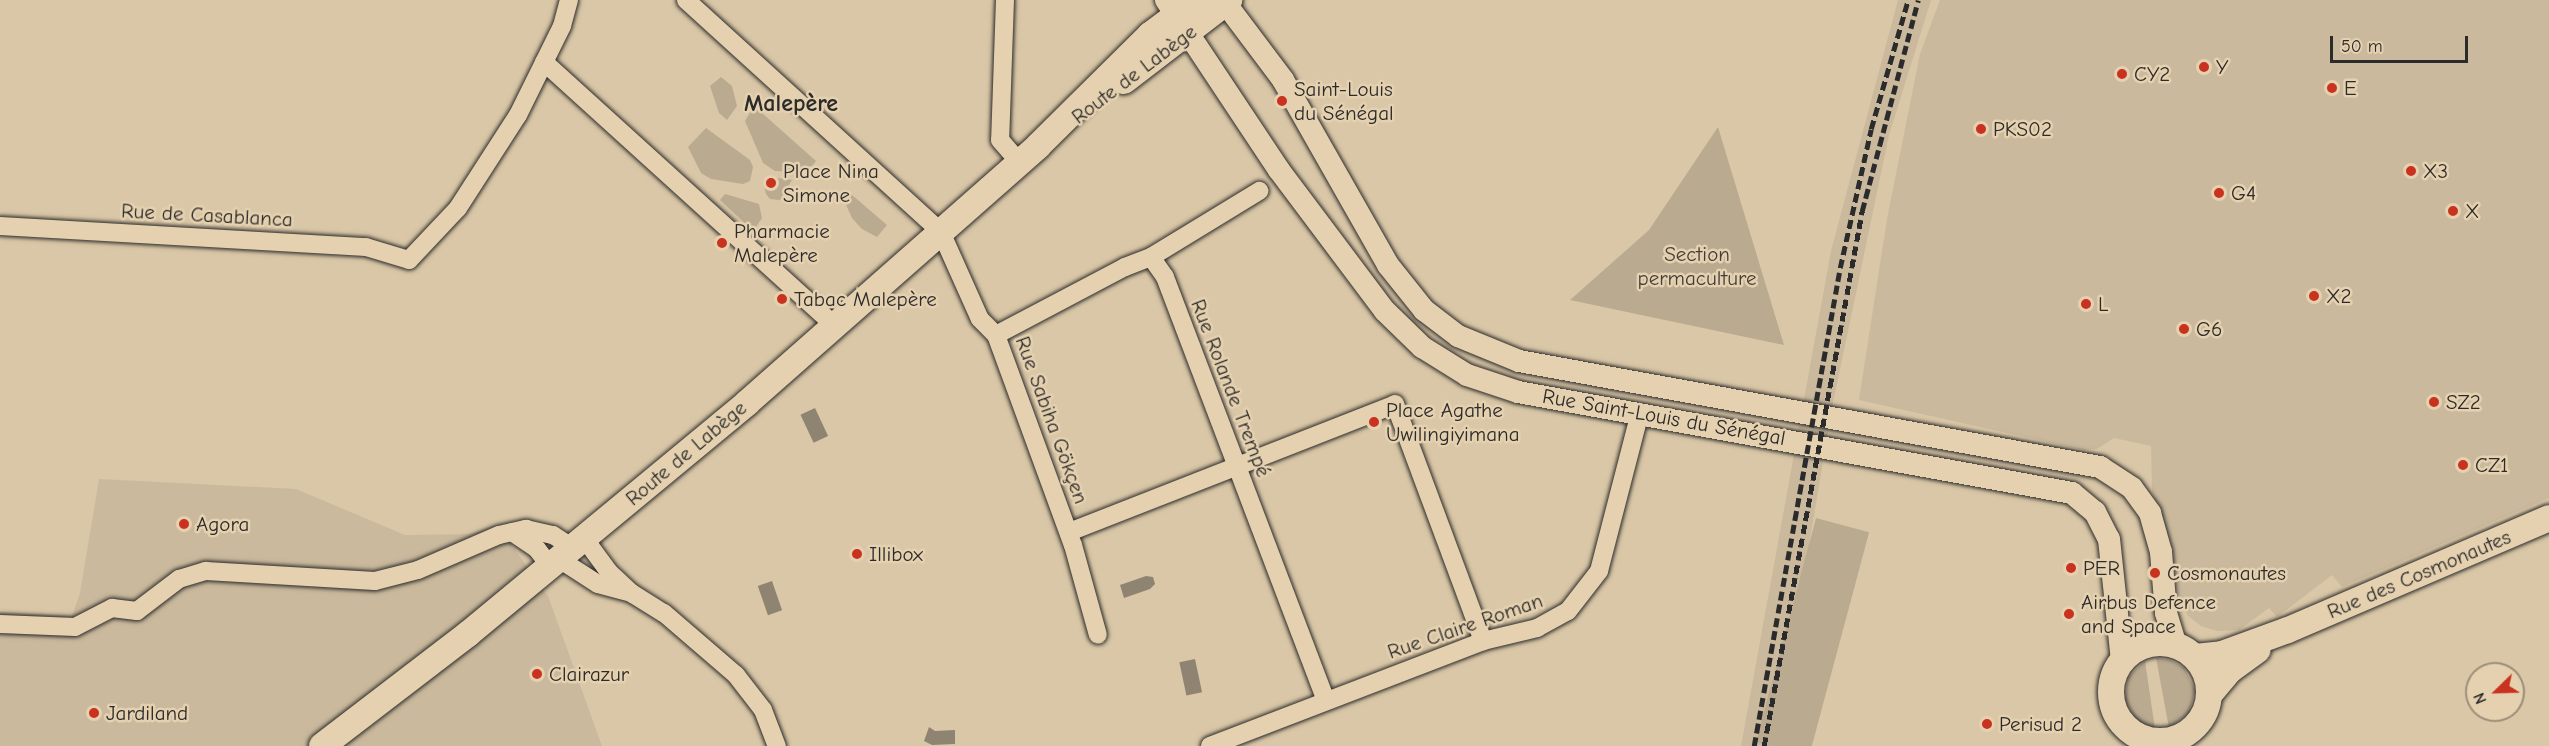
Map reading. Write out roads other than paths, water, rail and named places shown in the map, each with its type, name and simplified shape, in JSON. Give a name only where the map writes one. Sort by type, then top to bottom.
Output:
[{"type":"main road","name":"Route de Labège","points":[[322,746],[567,553],[747,403],[833,324],[1028,154],[1099,82],[1197,0]]},
{"type":"main road","name":"Route de Labège","points":[[1176,17],[1226,1]]},
{"type":"main road","name":"Rue des Cosmonautes","points":[[2185,652],[2222,654],[2288,630],[2549,518]]},
{"type":"main road","name":"Rue des Cosmonautes","points":[[2209,695],[2230,670],[2288,630]]},
{"type":"main road","points":[[2148,644],[2185,652],[2208,681],[2209,695],[2202,718],[2184,741],[2142,742],[2119,719],[2113,706],[2113,677],[2122,661],[2148,644]]},
{"type":"street","points":[[569,0],[562,26],[544,62],[833,324]]},
{"type":"street","points":[[686,0],[941,232]]},
{"type":"street","points":[[1005,0],[1000,140],[1028,154]]},
{"type":"street","name":"Rue Saint-Louis du Sénégal","points":[[1226,1],[1283,80],[1388,265],[1424,310],[1458,336],[1519,361],[2060,457],[2100,467],[2120,478],[2144,503],[2157,532],[2166,613],[2185,652]]},
{"type":"street","name":"Rue Saint-Louis du Sénégal","points":[[1176,17],[1279,170],[1402,332],[1444,362],[1490,384],[2055,487],[2072,493],[2090,506],[2109,539],[2122,661]]},
{"type":"street","name":"Rue de Casablanca","points":[[0,226],[366,247],[409,260],[458,208],[518,114],[544,62]]},
{"type":"street","points":[[996,335],[1125,267],[1151,257],[1259,191]]},
{"type":"street","name":"Rue Sabiha Gökçen","points":[[941,232],[980,319],[996,335],[1069,532],[1098,635]]},
{"type":"street","name":"Rue Rolande Trempé","points":[[1151,257],[1165,276],[1325,699]]},
{"type":"street","points":[[1069,532],[1395,404],[1483,640]]},
{"type":"street","name":"Rue Claire Roman","points":[[1210,746],[1286,719],[1325,699],[1483,640],[1551,621],[1568,611],[1593,585],[1605,555],[1640,412]]},
{"type":"street","points":[[0,624],[75,627],[112,608],[137,611],[179,579],[206,571],[375,581],[418,570],[512,532],[539,531],[567,553],[598,584],[633,594]]},
{"type":"street","points":[[512,532],[537,549],[567,553],[609,572],[633,594],[664,613],[736,675],[763,710],[777,746]]},
{"type":"railway","points":[[1754,746],[1840,268],[1871,129],[1908,0]]},
{"type":"railway","points":[[1764,746],[1862,211],[1918,0]]},
{"type":"place","name":"Y","points":[[2204,67]]},
{"type":"place","name":"CY2","points":[[2122,74]]},
{"type":"place","name":"E","points":[[2332,88]]},
{"type":"place","name":"Saint-Louis du Sénégal","points":[[1282,101]]},
{"type":"place","name":"PKS02","points":[[1981,129]]},
{"type":"place","name":"X3","points":[[2411,171]]},
{"type":"place","name":"Place Nina Simone","points":[[771,183]]},
{"type":"place","name":"G4","points":[[2219,193]]},
{"type":"place","name":"X","points":[[2453,211]]},
{"type":"place","name":"Pharmacie Malepère","points":[[722,243]]},
{"type":"place","name":"X2","points":[[2314,296]]},
{"type":"place","name":"Tabac Malepère","points":[[782,299]]},
{"type":"place","name":"L","points":[[2086,304]]},
{"type":"place","name":"G6","points":[[2184,329]]},
{"type":"place","name":"SZ2","points":[[2434,402]]},
{"type":"place","name":"Place Agathe Uwilingiyimana","points":[[1374,422]]},
{"type":"place","name":"CZ1","points":[[2463,465]]},
{"type":"place","name":"Agora","points":[[184,524]]},
{"type":"place","name":"Illibox","points":[[857,554]]},
{"type":"place","name":"PER","points":[[2071,568]]},
{"type":"place","name":"Cosmonautes","points":[[2155,573]]},
{"type":"place","name":"Airbus Defence and Space","points":[[2069,614]]},
{"type":"place","name":"Clairazur","points":[[537,674]]},
{"type":"place","name":"Jardiland","points":[[94,713]]},
{"type":"place","name":"Perisud 2","points":[[1987,724]]},
{"type":"district","name":"Malepère","points":[[791,104]]},
{"type":"park label","name":"Section permaculture","points":[[1697,266]]}]
